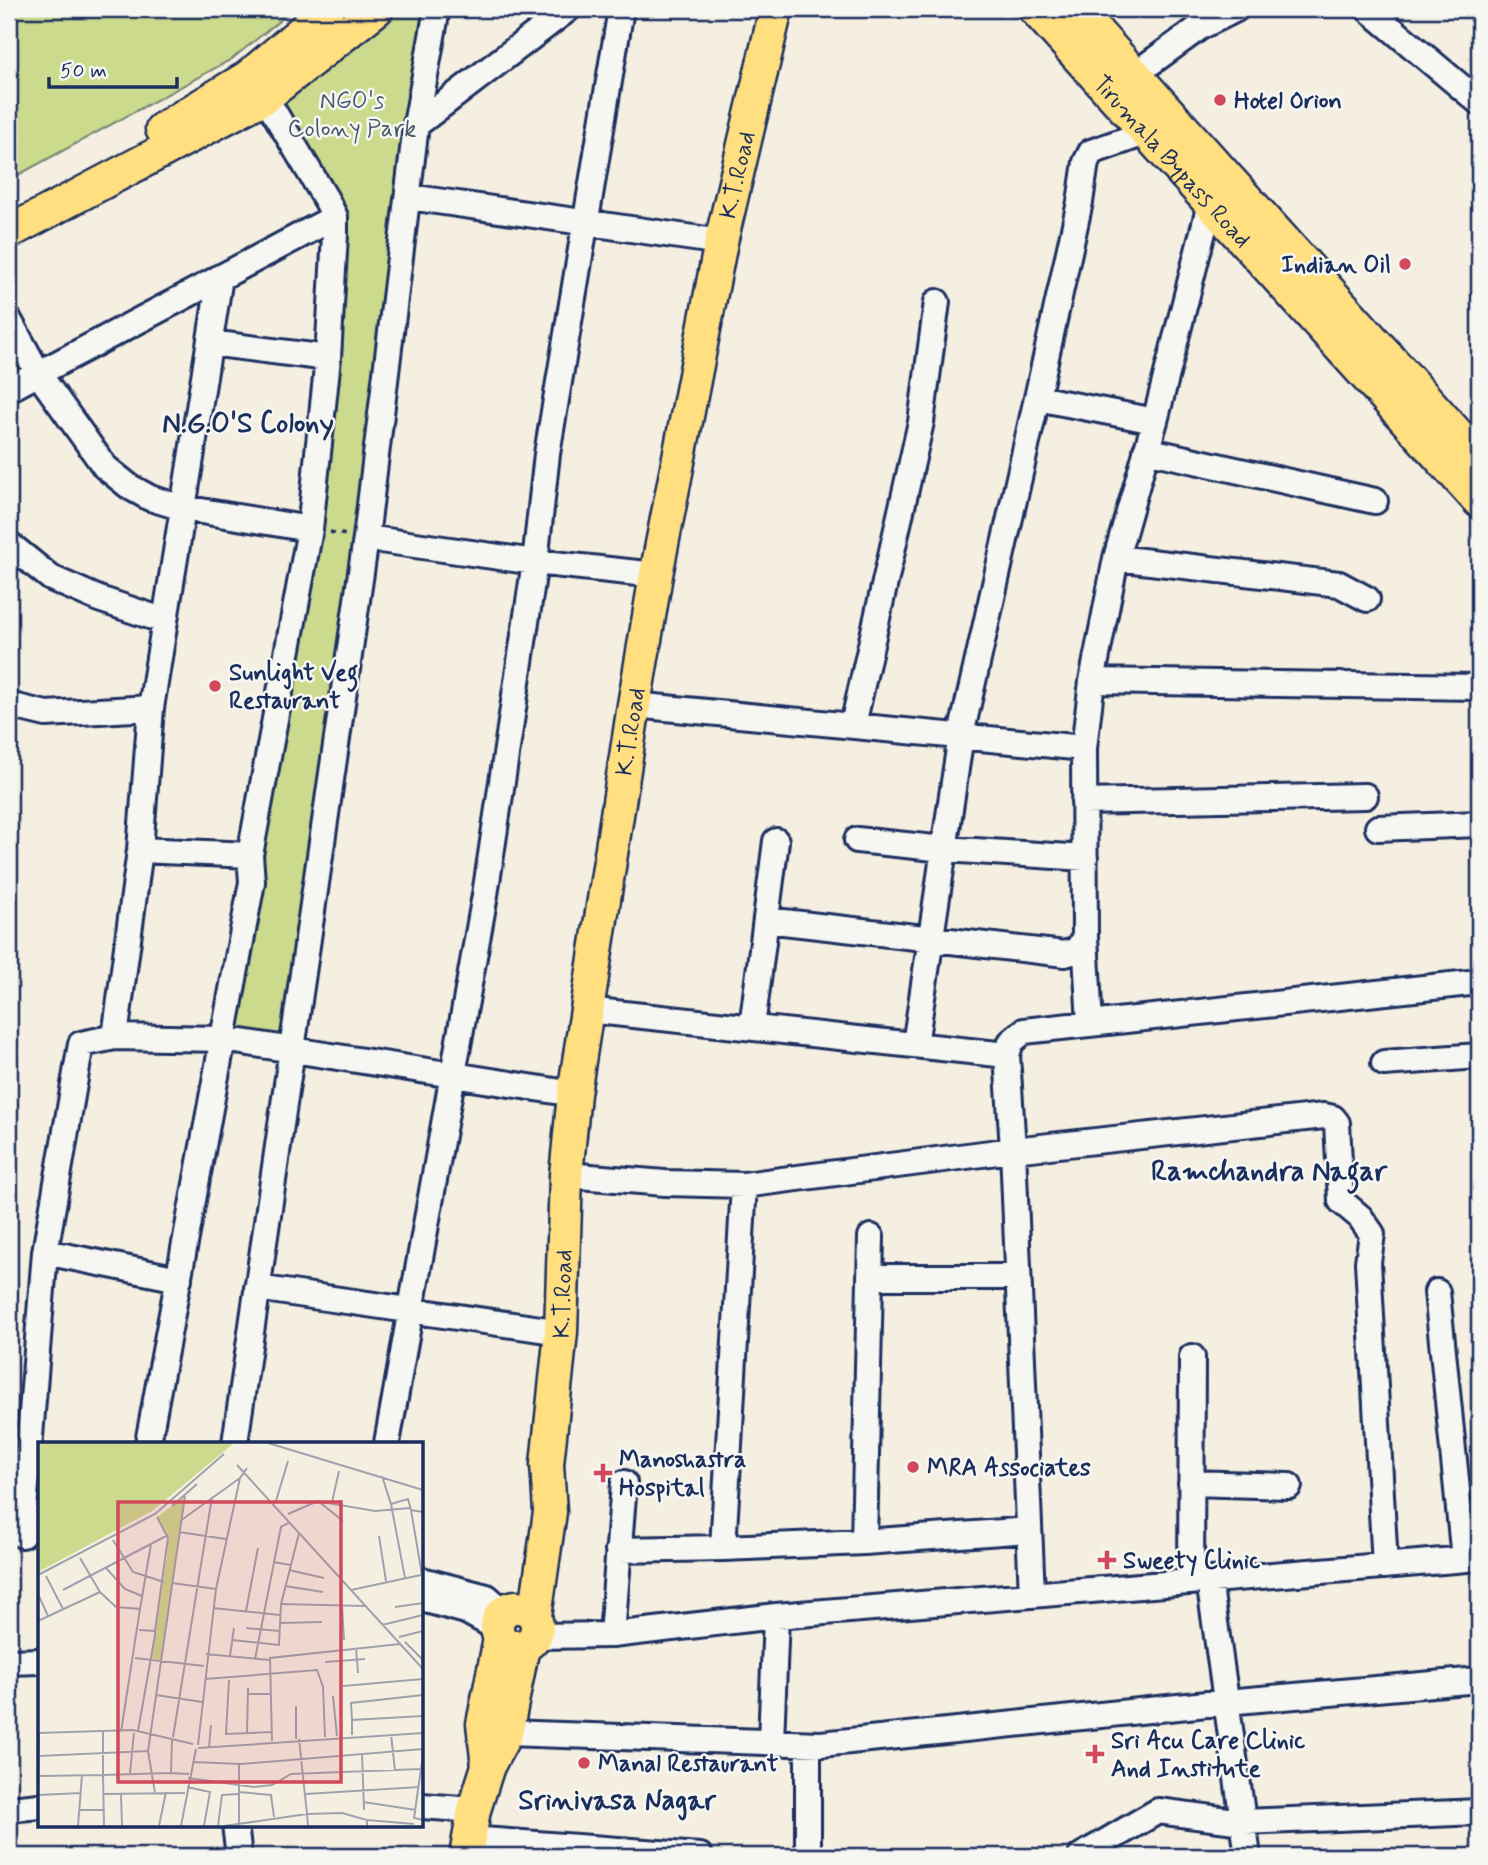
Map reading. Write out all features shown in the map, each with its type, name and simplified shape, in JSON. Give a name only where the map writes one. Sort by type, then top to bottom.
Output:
[{"type":"main road","points":[[9,208],[175,122],[248,77],[328,9]]},
{"type":"main road","points":[[9,232],[265,97],[377,9]]},
{"type":"main road","name":"K.T.Road","points":[[488,1766],[483,1724],[550,1512],[547,1464],[561,1332],[566,1175],[574,1094],[634,705],[656,575],[720,242],[776,9]]},
{"type":"main road","name":"Tirumala Bypass Road","points":[[1035,9],[1098,55],[1135,74],[1479,458]]},
{"type":"main road","name":"Tirumala Bypass Road","points":[[1076,9],[1098,55],[1148,132],[1479,501]]},
{"type":"main road","name":"K.T.Road","points":[[470,1835],[488,1766],[506,1733],[516,1626]]},
{"type":"street","points":[[235,1442],[357,537],[409,197],[416,125],[437,9]]},
{"type":"street","points":[[416,125],[568,9]]},
{"type":"street","points":[[387,1442],[485,895],[535,562],[547,454],[621,9]]},
{"type":"street","points":[[1135,74],[1200,27],[1236,9]]},
{"type":"street","points":[[1368,9],[1479,102]]},
{"type":"street","points":[[148,1442],[252,883],[250,855],[318,530],[335,217],[265,97]]},
{"type":"street","points":[[915,1045],[961,735],[1088,156],[1091,152],[1148,132]]},
{"type":"street","points":[[409,197],[587,225],[720,242]]},
{"type":"street","points":[[1090,1024],[1085,937],[1084,748],[1092,681],[1116,558],[1155,421],[1210,204]]},
{"type":"street","points":[[9,389],[335,217]]},
{"type":"street","points":[[115,1037],[140,850],[151,708],[220,277]]},
{"type":"street","points":[[853,725],[921,422],[937,302]]},
{"type":"street","points":[[9,320],[38,373],[105,467],[130,487],[150,498],[183,508],[318,530]]},
{"type":"street","points":[[210,343],[328,358]]},
{"type":"street","points":[[1037,398],[1155,421]]},
{"type":"street","points":[[1146,450],[1375,501]]},
{"type":"street","points":[[357,537],[535,562],[656,575]]},
{"type":"street","points":[[9,544],[51,578],[99,599],[165,621]]},
{"type":"street","points":[[1116,558],[1339,584],[1367,599]]},
{"type":"street","points":[[1092,681],[1479,687]]},
{"type":"street","points":[[9,705],[46,714],[151,708]]},
{"type":"street","points":[[634,705],[1084,748]]},
{"type":"street","points":[[1084,802],[1366,796]]},
{"type":"street","points":[[1378,828],[1479,824]]},
{"type":"street","points":[[857,840],[944,849],[1085,858]]},
{"type":"street","points":[[752,1027],[776,841]]},
{"type":"street","points":[[140,850],[250,855]]},
{"type":"street","points":[[766,920],[1065,954],[1077,950],[1085,937]]},
{"type":"street","points":[[1032,1595],[1007,1055],[1011,1042],[1024,1031],[1479,982]]},
{"type":"street","points":[[587,1010],[1007,1055]]},
{"type":"street","points":[[24,1526],[45,1252],[81,1044],[115,1037],[223,1038],[574,1094]]},
{"type":"street","points":[[1384,1063],[1479,1056]]},
{"type":"street","points":[[566,1175],[665,1183],[744,1185],[1013,1150],[1324,1116],[1333,1118],[1336,1124],[1341,1201],[1360,1217],[1371,1234],[1368,1262],[1385,1566]]},
{"type":"street","points":[[723,1548],[744,1185]]},
{"type":"street","points":[[864,1542],[872,1237]]},
{"type":"street","points":[[45,1252],[179,1279]]},
{"type":"street","points":[[870,1277],[1018,1277]]},
{"type":"street","points":[[257,1288],[561,1332]]},
{"type":"street","points":[[424,1600],[516,1626],[612,1635],[776,1616],[1472,1559],[1437,1292]]},
{"type":"street","points":[[1192,1357],[1191,1482],[1200,1581],[1226,1702],[1248,1856]]},
{"type":"street","points":[[612,1635],[624,1482]]},
{"type":"street","points":[[1191,1482],[1289,1486]]},
{"type":"street","points":[[618,1550],[864,1542],[1028,1530]]},
{"type":"street","points":[[424,1581],[487,1597],[516,1626]]},
{"type":"street","points":[[771,1742],[776,1616]]},
{"type":"street","points":[[9,1661],[38,1661]]},
{"type":"street","points":[[506,1733],[808,1744],[1226,1702],[1479,1681]]},
{"type":"street","points":[[808,1744],[808,1856]]},
{"type":"street","points":[[9,1809],[38,1806]]},
{"type":"street","points":[[424,1808],[470,1835],[700,1856]]},
{"type":"street","points":[[1081,1856],[1158,1811],[1243,1822],[1479,1812]]},
{"type":"street","points":[[235,1826],[239,1856]]},
{"type":"path","points":[[318,530],[357,537]]},
{"type":"green space","points":[[9,9],[294,9],[232,59],[9,180]]},
{"type":"green space","name":"NGO's Colony Park","points":[[377,9],[437,9],[290,1049],[220,1038],[318,515],[335,217],[265,97]]},
{"type":"place","name":"Hotel Orion","points":[[1220,100]]},
{"type":"place","name":"Indian Oil","points":[[1405,264]]},
{"type":"place","name":"Sunlight Veg Restaurant","points":[[215,686]]},
{"type":"place","name":"MRA Associates","points":[[913,1467]]},
{"type":"place","name":"Manoshastra Hospital","points":[[603,1473]]},
{"type":"place","name":"Sweety Clinic","points":[[1107,1560]]},
{"type":"place","name":"Sri Acu Care Clinic And Institute","points":[[1095,1754]]},
{"type":"place","name":"Manal Restaurant","points":[[584,1763]]},
{"type":"district","name":"N.G.O'S Colony","points":[[248,422]]},
{"type":"district","name":"Ramchandra Nagar","points":[[1269,1170]]},
{"type":"district","name":"Srinivasa Nagar","points":[[617,1799]]}]
